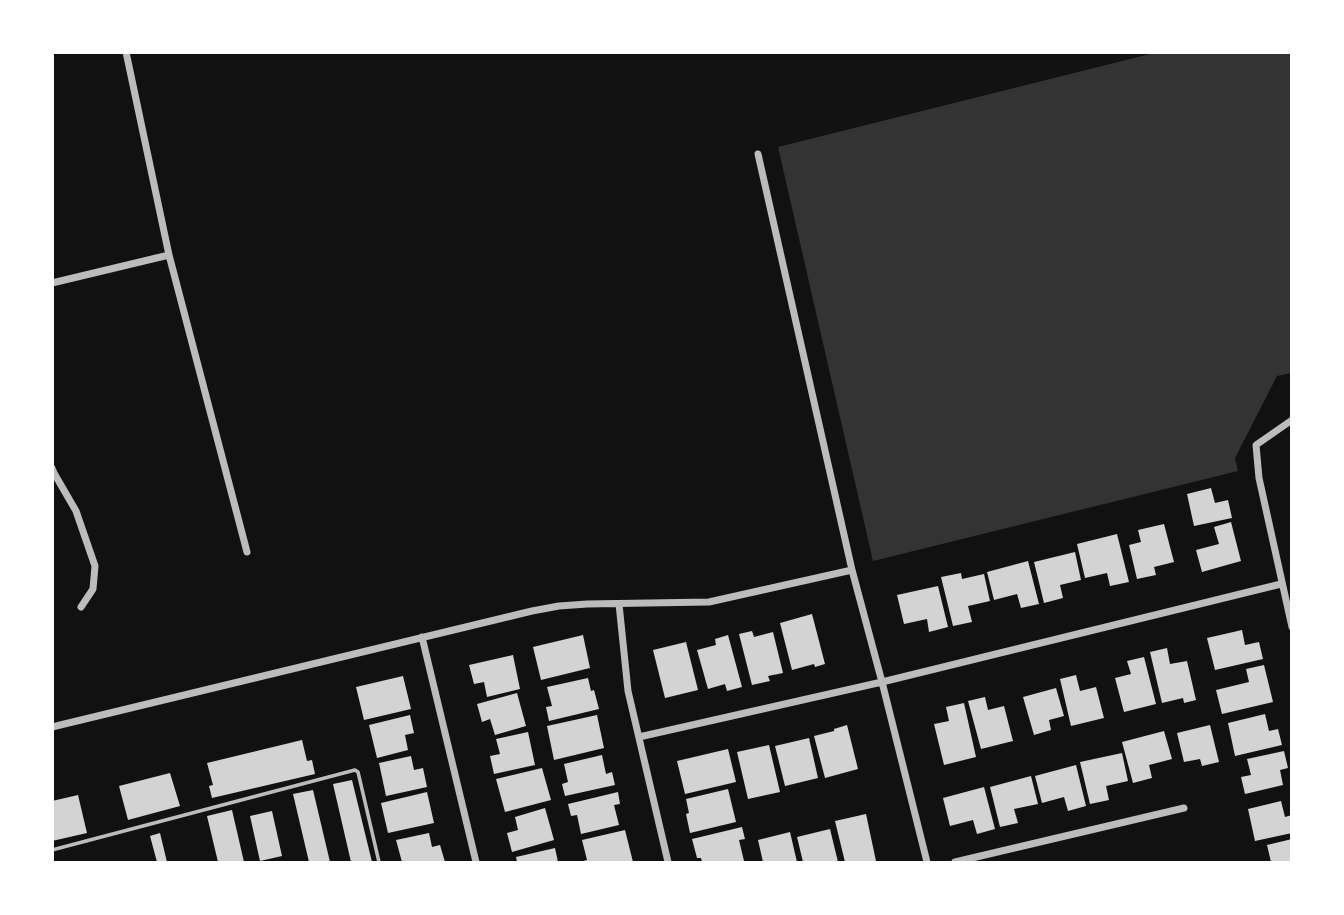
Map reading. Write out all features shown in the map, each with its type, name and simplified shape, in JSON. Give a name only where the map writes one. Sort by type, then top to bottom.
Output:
[{"type":"street","points":[[126,52],[169,255],[247,552]]},
{"type":"street","points":[[758,154],[852,570],[927,863]]},
{"type":"street","points":[[52,283],[169,255]]},
{"type":"street","points":[[1292,420],[1256,445],[1259,478],[1292,627]]},
{"type":"street","points":[[52,468],[76,511],[95,566],[93,589],[81,607]]},
{"type":"street","points":[[52,727],[422,636],[559,606],[709,602],[852,570]]},
{"type":"street","points":[[639,737],[882,682],[1281,584]]},
{"type":"street","points":[[620,604],[628,691],[668,863]]},
{"type":"street","points":[[422,636],[476,863]]},
{"type":"street","points":[[955,863],[1184,808]]},
{"type":"lane","points":[[52,850],[355,770],[358,772],[379,863]]},
{"type":"shaded area","points":[[1154,53],[1291,53],[1291,373],[1277,376],[1235,458],[1238,471],[873,561],[778,147]]},
{"type":"building","points":[[1211,488],[1215,503],[1228,500],[1232,518],[1194,526],[1187,494]]},
{"type":"building","points":[[1231,522],[1241,561],[1202,572],[1196,550],[1219,544],[1214,527]]},
{"type":"building","points":[[1164,524],[1174,562],[1154,567],[1156,575],[1137,579],[1129,545],[1141,542],[1138,530]]},
{"type":"building","points":[[1117,534],[1129,582],[1110,586],[1107,573],[1085,578],[1077,544]]},
{"type":"building","points":[[1075,552],[1081,580],[1060,585],[1063,598],[1044,603],[1034,562]]},
{"type":"building","points":[[1028,561],[1039,604],[1021,608],[1017,594],[994,600],[987,572]]},
{"type":"building","points":[[961,573],[962,579],[984,574],[990,601],[968,606],[972,622],[953,626],[941,577]]},
{"type":"building","points":[[938,586],[948,627],[929,632],[927,619],[904,624],[897,595]]},
{"type":"building","points":[[812,614],[825,664],[792,670],[780,623]]},
{"type":"building","points":[[1242,630],[1245,645],[1259,642],[1263,659],[1215,670],[1207,638]]},
{"type":"building","points":[[752,631],[754,637],[773,632],[783,673],[768,676],[770,681],[752,685],[739,634]]},
{"type":"building","points":[[583,635],[590,668],[541,680],[533,647]]},
{"type":"building","points":[[728,635],[742,687],[727,691],[725,684],[708,689],[697,650],[716,645],[715,639]]},
{"type":"building","points":[[686,642],[698,690],[665,698],[653,650]]},
{"type":"building","points":[[1167,648],[1170,664],[1187,661],[1196,700],[1184,703],[1183,698],[1162,703],[1150,652]]},
{"type":"building","points":[[513,655],[520,689],[487,697],[484,682],[474,684],[469,665]]},
{"type":"building","points":[[1144,657],[1156,704],[1124,712],[1115,678],[1131,674],[1127,661]]},
{"type":"building","points":[[1264,665],[1273,702],[1222,714],[1216,690],[1249,682],[1246,669]]},
{"type":"building","points":[[1076,675],[1080,691],[1096,687],[1104,718],[1071,726],[1060,679]]},
{"type":"building","points":[[403,676],[411,709],[364,720],[356,687]]},
{"type":"building","points":[[588,678],[599,709],[549,721],[546,707],[552,706],[547,687]]},
{"type":"building","points":[[1056,688],[1064,716],[1049,720],[1051,730],[1034,735],[1023,697]]},
{"type":"building","points":[[517,693],[526,726],[495,735],[490,719],[482,722],[477,704]]},
{"type":"building","points":[[985,697],[988,710],[1004,706],[1013,741],[981,749],[968,701]]},
{"type":"building","points":[[964,703],[976,757],[944,765],[934,724],[949,721],[946,707]]},
{"type":"building","points":[[1265,714],[1269,731],[1278,729],[1282,745],[1235,756],[1228,723]]},
{"type":"building","points":[[410,715],[414,733],[405,735],[408,750],[377,758],[369,725]]},
{"type":"building","points":[[597,715],[604,748],[554,760],[547,726]]},
{"type":"building","points":[[847,725],[858,769],[825,778],[814,736]]},
{"type":"building","points":[[1210,725],[1219,762],[1202,766],[1200,759],[1184,762],[1177,733]]},
{"type":"building","points":[[1164,731],[1172,759],[1149,765],[1152,778],[1133,783],[1122,742]]},
{"type":"building","points":[[528,732],[535,765],[494,774],[490,756],[500,754],[496,739]]},
{"type":"building","points":[[809,738],[818,778],[785,786],[775,746]]},
{"type":"building","points":[[302,740],[307,761],[312,760],[315,774],[212,798],[209,786],[213,785],[207,763]]},
{"type":"building","points":[[769,745],[780,792],[748,799],[737,752]]},
{"type":"building","points":[[728,749],[736,782],[685,794],[677,761]]},
{"type":"building","points":[[1284,751],[1288,768],[1280,770],[1283,785],[1245,794],[1241,777],[1251,775],[1247,759]]},
{"type":"building","points":[[1122,753],[1128,781],[1106,786],[1109,800],[1090,804],[1080,762]]},
{"type":"building","points":[[602,755],[606,774],[612,772],[615,785],[565,796],[562,784],[568,782],[564,764]]},
{"type":"building","points":[[411,756],[414,770],[423,768],[427,787],[386,796],[379,763]]},
{"type":"building","points":[[1076,765],[1086,806],[1068,811],[1064,797],[1042,803],[1035,776]]},
{"type":"building","points":[[542,768],[551,800],[505,812],[496,779]]},
{"type":"building","points":[[170,773],[180,806],[128,820],[119,786]]},
{"type":"building","points":[[1031,776],[1038,804],[1014,809],[1018,823],[1000,827],[990,787]]},
{"type":"building","points":[[352,780],[372,862],[351,862],[333,784]]},
{"type":"building","points":[[984,787],[995,829],[977,834],[973,820],[950,826],[943,798]]},
{"type":"building","points":[[728,789],[736,822],[690,833],[686,799]]},
{"type":"building","points":[[313,790],[330,862],[309,862],[293,794]]},
{"type":"building","points":[[427,792],[434,823],[388,833],[381,803]]},
{"type":"building","points":[[618,792],[620,804],[614,805],[619,825],[581,834],[577,815],[571,816],[568,804]]},
{"type":"building","points":[[78,795],[87,833],[52,841],[52,801]]},
{"type":"building","points":[[1281,801],[1285,817],[1292,815],[1292,833],[1255,841],[1248,809]]},
{"type":"building","points":[[545,808],[554,840],[512,852],[507,833],[518,830],[515,817]]},
{"type":"building","points":[[232,810],[244,862],[218,862],[207,816]]},
{"type":"building","points":[[272,811],[282,856],[260,861],[250,816]]},
{"type":"building","points":[[866,814],[876,861],[845,862],[835,821]]},
{"type":"building","points":[[742,827],[745,839],[739,840],[744,861],[702,862],[701,858],[697,858],[692,839]]},
{"type":"building","points":[[830,829],[838,862],[803,862],[797,837]]},
{"type":"building","points":[[625,830],[633,862],[579,862],[587,860],[582,840]]},
{"type":"building","points":[[790,832],[797,862],[763,862],[758,840]]},
{"type":"building","points":[[160,833],[167,862],[157,862],[150,836]]},
{"type":"building","points":[[429,833],[432,847],[440,845],[445,862],[402,862],[396,840]]},
{"type":"building","points":[[1292,839],[1292,862],[1271,862],[1267,845]]},
{"type":"building","points":[[555,848],[558,862],[517,862],[516,857]]}]
